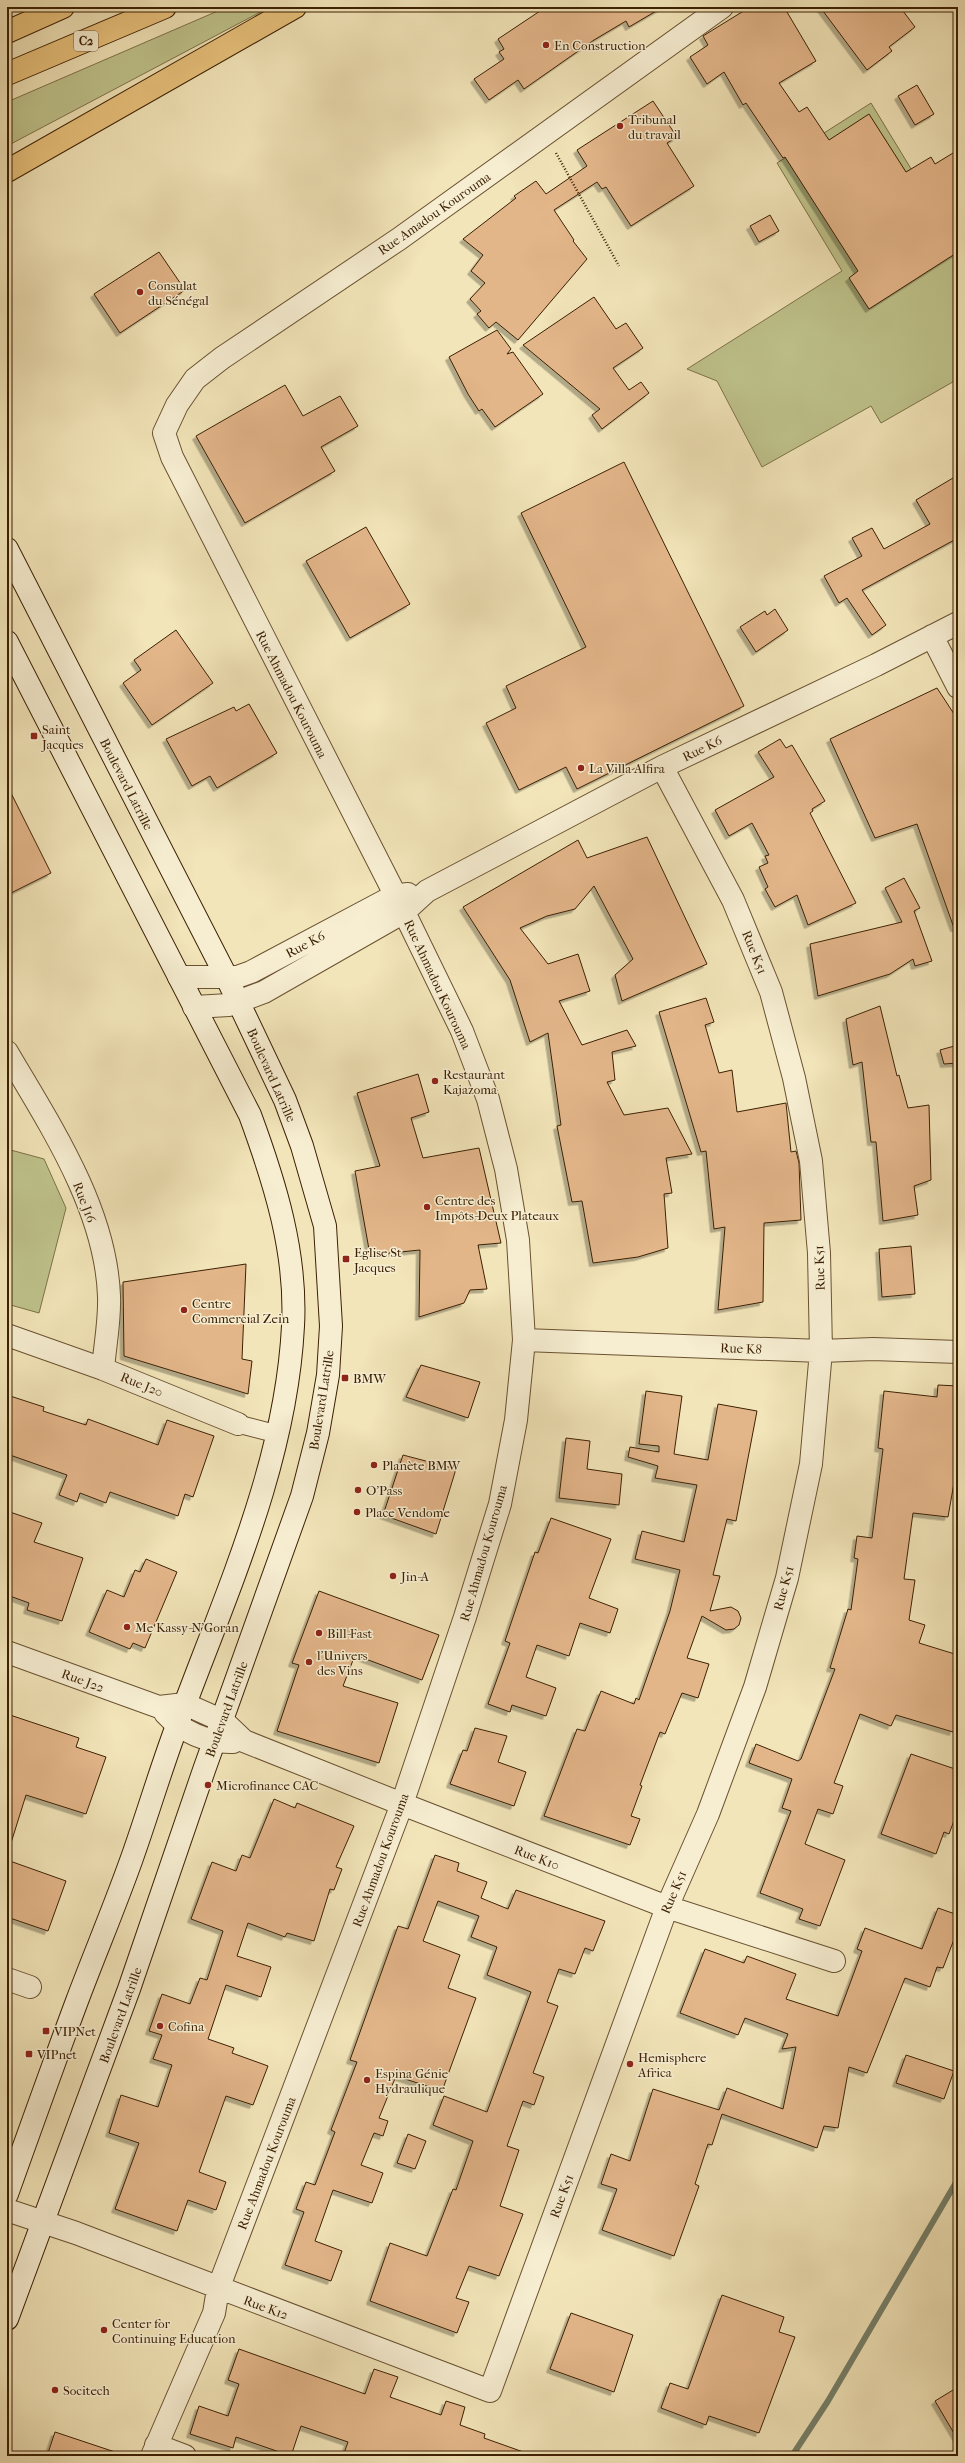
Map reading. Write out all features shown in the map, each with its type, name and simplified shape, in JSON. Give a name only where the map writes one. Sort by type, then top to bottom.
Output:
[{"type":"highway","points":[[7,32],[62,7]]},
{"type":"highway","name":"C2","points":[[7,74],[165,7]]},
{"type":"highway","points":[[7,170],[295,7]]},
{"type":"street","name":"Rue Amadou Kourouma","points":[[164,433],[177,404],[196,379],[222,358],[400,239],[722,7]]},
{"type":"street","name":"Rue Ahmadou Kourouma","points":[[154,2450],[214,2312],[218,2289],[402,1804],[500,1504],[516,1420],[524,1340],[518,1240],[506,1169],[488,1099],[462,1031],[172,457],[164,433]]},
{"type":"street","name":"Boulevard Latrille","points":[[7,549],[227,978],[285,1100],[313,1181],[325,1226],[331,1326],[328,1375],[318,1433],[302,1496],[129,1989],[7,2319]]},
{"type":"street","name":"Rue K6","points":[[179,977],[227,978],[237,977],[251,972],[428,891],[662,767],[958,622]]},
{"type":"street","points":[[932,636],[958,687]]},
{"type":"street","points":[[7,642],[250,1116],[266,1159],[287,1232],[293,1323],[289,1372],[266,1482],[176,1726],[132,1858],[76,2005],[7,2194]]},
{"type":"street","name":"Rue K51","points":[[490,2391],[667,1907],[708,1814],[755,1687],[787,1578],[811,1464],[821,1351],[819,1253],[811,1161],[788,1056],[771,992],[733,900],[662,767]]},
{"type":"street","name":"Rue K6","points":[[194,1007],[213,1008],[239,1003],[264,992],[399,904]]},
{"type":"street","name":"Rue J16","points":[[7,1052],[62,1146],[85,1197],[102,1246],[109,1296],[103,1369]]},
{"type":"street","name":"Rue J20","points":[[7,1335],[103,1369],[238,1424],[276,1434]]},
{"type":"street","name":"Rue K8","points":[[524,1340],[821,1351],[873,1349],[958,1352]]},
{"type":"street","name":"Rue J22","points":[[7,1652],[159,1707],[185,1704]]},
{"type":"street","points":[[185,1704],[223,1721],[244,1741]]},
{"type":"street","name":"Rue J22","points":[[159,1707],[176,1726],[215,1742],[244,1741]]},
{"type":"street","name":"Rue K10","points":[[244,1741],[667,1907],[834,1961]]},
{"type":"street","points":[[7,1979],[30,1987]]},
{"type":"street","name":"Rue K12","points":[[7,2210],[43,2222],[490,2391]]},
{"type":"street","points":[[154,2450],[185,2456]]},
{"type":"path","points":[[546,134],[619,266]]},
{"type":"green space","points":[[227,7],[270,7],[7,146],[7,102]]},
{"type":"green space","points":[[871,103],[958,246],[958,379],[881,423],[871,406],[762,467],[717,381],[687,369],[842,271],[777,163]]},
{"type":"green space","points":[[7,1149],[44,1159],[66,1208],[39,1313],[7,1304]]},
{"type":"building","name":"En Construction","points":[[546,7],[663,7],[629,27],[626,21],[594,40],[524,89],[518,80],[489,100],[474,79],[504,59],[499,52],[504,49],[498,39]]},
{"type":"building","points":[[750,7],[784,7],[816,61],[779,83],[799,112],[807,107],[829,140],[869,114],[906,172],[931,157],[935,164],[958,150],[958,252],[869,309],[849,278],[858,271],[785,157],[783,158],[746,103],[743,105],[724,72],[707,84],[690,57],[708,45],[703,36]]},
{"type":"building","points":[[820,7],[900,7],[915,27],[889,47],[892,51],[867,70]]},
{"type":"building","points":[[917,85],[934,114],[915,125],[898,96]]},
{"type":"building","points":[[653,101],[677,137],[667,143],[694,186],[631,226],[606,187],[602,189],[597,182],[554,210],[574,240],[573,241],[587,259],[518,340],[496,322],[489,328],[477,314],[481,311],[470,299],[485,283],[471,271],[483,255],[463,239],[516,198],[514,196],[536,181],[546,194],[587,166],[577,150]]},
{"type":"building","points":[[770,215],[779,231],[759,242],[750,226]]},
{"type":"building","name":"Consulat du Sénégal","points":[[159,252],[185,290],[120,333],[94,294]]},
{"type":"building","points":[[594,297],[616,329],[626,323],[643,348],[613,368],[629,390],[641,382],[649,393],[602,429],[592,415],[600,409],[523,345]]},
{"type":"building","points":[[497,330],[511,349],[507,354],[513,352],[543,394],[495,427],[482,409],[479,411],[468,394],[449,357]]},
{"type":"building","points":[[285,385],[303,416],[340,396],[358,426],[321,447],[335,471],[245,523],[196,436]]},
{"type":"building","points":[[624,462],[744,706],[577,789],[566,767],[519,790],[486,723],[516,708],[506,686],[586,647],[521,513]]},
{"type":"building","points":[[958,475],[958,538],[862,590],[886,625],[872,635],[847,598],[839,603],[824,576],[862,556],[852,538],[872,528],[884,549],[930,524],[916,500]]},
{"type":"building","points":[[366,527],[410,604],[350,638],[306,561]]},
{"type":"building","points":[[775,609],[788,630],[756,652],[740,627],[765,611],[767,615]]},
{"type":"building","points":[[176,630],[213,683],[152,725],[123,683],[141,670],[134,660]]},
{"type":"building","points":[[937,688],[958,720],[958,928],[954,928],[917,824],[875,838],[830,739]]},
{"type":"building","points":[[249,704],[277,753],[217,788],[210,776],[192,786],[166,739],[234,707],[236,711]]},
{"type":"building","points":[[780,739],[786,748],[792,745],[825,801],[812,809],[813,811],[810,813],[856,903],[808,925],[797,895],[775,907],[765,889],[768,887],[759,867],[768,863],[765,856],[769,855],[752,823],[729,836],[715,810],[774,777],[758,752]]},
{"type":"building","points":[[7,785],[51,873],[7,895]]},
{"type":"building","points":[[647,837],[707,964],[622,1001],[615,975],[633,959],[594,886],[575,909],[547,916],[520,928],[548,964],[578,954],[590,991],[559,1001],[582,1045],[627,1030],[636,1046],[612,1052],[615,1080],[607,1082],[624,1115],[668,1108],[692,1154],[666,1158],[672,1193],[664,1194],[668,1248],[638,1257],[593,1263],[582,1201],[572,1202],[557,1126],[561,1125],[548,1033],[530,1042],[510,980],[463,907],[578,840],[587,858]]},
{"type":"building","points":[[904,878],[920,908],[914,911],[932,961],[915,966],[913,959],[890,974],[818,996],[810,944],[902,922],[885,888]]},
{"type":"building","points":[[706,998],[714,1022],[705,1025],[719,1073],[732,1070],[737,1112],[786,1103],[791,1152],[796,1151],[799,1163],[801,1220],[764,1223],[763,1302],[718,1310],[725,1227],[714,1229],[706,1151],[701,1152],[659,1012]]},
{"type":"building","points":[[880,1006],[897,1076],[899,1075],[908,1108],[929,1105],[931,1180],[914,1186],[918,1215],[883,1221],[876,1142],[871,1142],[862,1062],[853,1065],[846,1019]]},
{"type":"building","points":[[958,1045],[958,1063],[944,1064],[940,1050]]},
{"type":"building","points":[[418,1074],[429,1112],[411,1118],[423,1158],[479,1148],[501,1243],[478,1245],[487,1289],[470,1290],[464,1303],[419,1317],[420,1250],[370,1255],[355,1171],[380,1166],[357,1093]]},
{"type":"building","points":[[911,1246],[915,1294],[882,1297],[879,1249]]},
{"type":"building","name":"Centre Commercial Zein","points":[[246,1264],[242,1359],[252,1361],[248,1394],[124,1356],[123,1282]]},
{"type":"building","points":[[421,1365],[480,1382],[468,1418],[406,1397]]},
{"type":"building","points":[[938,1385],[958,1386],[958,1460],[948,1517],[913,1513],[904,1579],[915,1580],[909,1620],[925,1625],[919,1643],[958,1655],[958,1715],[953,1732],[896,1715],[891,1726],[860,1714],[834,1783],[843,1786],[833,1814],[818,1809],[805,1844],[845,1860],[820,1926],[799,1919],[803,1909],[760,1893],[791,1811],[782,1808],[792,1779],[749,1763],[756,1744],[798,1761],[801,1759],[835,1669],[830,1668],[848,1609],[851,1610],[858,1559],[854,1558],[857,1536],[872,1538],[883,1449],[878,1448],[884,1391],[937,1397]]},
{"type":"building","points":[[646,1391],[682,1396],[674,1454],[708,1460],[718,1404],[757,1411],[736,1521],[727,1519],[713,1575],[720,1576],[710,1611],[731,1607],[738,1611],[741,1618],[739,1625],[734,1629],[726,1630],[702,1616],[687,1658],[709,1664],[698,1698],[682,1693],[665,1734],[660,1732],[640,1785],[642,1786],[631,1816],[640,1819],[630,1845],[544,1816],[577,1729],[585,1731],[601,1691],[634,1704],[636,1698],[639,1700],[670,1611],[680,1570],[635,1559],[642,1531],[684,1542],[697,1485],[655,1478],[658,1466],[628,1457],[630,1447],[659,1452],[659,1446],[639,1444]]},
{"type":"building","points":[[7,1395],[44,1407],[43,1411],[86,1425],[88,1419],[158,1445],[167,1420],[214,1436],[193,1497],[185,1494],[178,1516],[110,1492],[106,1503],[80,1493],[77,1502],[59,1495],[67,1475],[7,1454]]},
{"type":"building","points":[[566,1438],[590,1441],[587,1469],[622,1474],[619,1505],[559,1498]]},
{"type":"building","points":[[403,1455],[456,1469],[436,1534],[383,1515]]},
{"type":"building","points":[[7,1511],[42,1523],[34,1542],[83,1558],[62,1621],[27,1610],[29,1603],[7,1595]]},
{"type":"building","points":[[551,1518],[611,1539],[589,1598],[618,1609],[610,1633],[580,1623],[569,1656],[537,1645],[526,1677],[556,1688],[546,1716],[512,1705],[510,1712],[488,1704],[510,1643],[505,1641],[535,1552],[538,1553]]},
{"type":"building","points":[[146,1559],[177,1572],[145,1648],[133,1643],[130,1649],[89,1632],[107,1590],[124,1597],[135,1570],[140,1572]]},
{"type":"building","points":[[319,1591],[439,1635],[422,1680],[355,1655],[343,1686],[398,1703],[379,1763],[277,1731],[299,1665],[292,1663]]},
{"type":"building","points":[[7,1714],[79,1738],[76,1747],[106,1757],[86,1814],[26,1795],[11,1843],[7,1843]]},
{"type":"building","points":[[475,1728],[507,1736],[498,1762],[526,1772],[514,1806],[450,1784],[463,1750],[467,1751]]},
{"type":"building","points":[[911,1754],[958,1770],[958,1810],[949,1834],[944,1832],[936,1854],[881,1834]]},
{"type":"building","points":[[274,1799],[295,1808],[297,1803],[354,1826],[336,1867],[342,1869],[334,1890],[330,1889],[314,1941],[287,1933],[285,1937],[248,1923],[237,1956],[271,1967],[261,1997],[226,1985],[208,2039],[234,2048],[232,2053],[268,2066],[253,2105],[226,2096],[199,2172],[226,2182],[216,2210],[188,2200],[177,2231],[115,2209],[139,2143],[109,2133],[121,2095],[158,2107],[172,2065],[153,2059],[162,2035],[149,2031],[162,1994],[190,2004],[200,1978],[207,1980],[223,1931],[191,1919],[212,1862],[236,1871],[242,1855],[250,1858]]},
{"type":"building","points":[[435,1855],[459,1863],[457,1871],[487,1882],[481,1898],[508,1909],[516,1890],[605,1921],[593,1951],[585,1948],[575,1974],[559,1969],[547,2002],[558,2006],[533,2073],[544,2077],[534,2105],[523,2101],[507,2146],[519,2150],[500,2206],[523,2214],[499,2276],[469,2266],[456,2298],[469,2302],[457,2333],[370,2301],[390,2243],[427,2256],[453,2189],[456,2190],[473,2141],[433,2125],[444,2096],[487,2112],[531,1992],[487,1975],[497,1947],[471,1937],[479,1916],[438,1901],[423,1941],[460,1955],[448,1988],[476,1998],[442,2091],[396,2076],[379,2118],[388,2121],[383,2136],[374,2133],[361,2165],[383,2173],[372,2203],[333,2190],[315,2241],[342,2251],[331,2281],[285,2265],[304,2212],[296,2209],[306,2182],[315,2185],[335,2132],[331,2130],[357,2062],[350,2060],[398,1926],[408,1929]]},
{"type":"building","points":[[7,1860],[66,1881],[48,1931],[7,1917]]},
{"type":"building","points":[[938,1908],[958,1915],[958,1929],[943,1968],[937,1967],[930,1987],[905,1978],[867,2073],[849,2067],[838,2128],[824,2126],[817,2148],[722,2114],[712,2145],[708,2144],[695,2184],[699,2186],[674,2256],[602,2230],[617,2189],[601,2184],[611,2154],[630,2161],[653,2089],[719,2110],[727,2088],[783,2109],[796,2047],[782,2049],[788,2034],[745,2018],[738,2035],[680,2013],[705,1949],[744,1963],[747,1956],[796,1974],[786,1999],[838,2016],[862,1951],[857,1949],[865,1928],[922,1949]]},
{"type":"building","points":[[906,2055],[954,2071],[944,2099],[896,2083]]},
{"type":"building","points":[[408,2134],[426,2141],[415,2169],[397,2163]]},
{"type":"building","points":[[722,2295],[784,2317],[779,2332],[795,2337],[759,2433],[709,2416],[706,2425],[661,2408],[670,2383],[688,2389]]},
{"type":"building","points":[[571,2313],[633,2335],[614,2392],[550,2369]]},
{"type":"building","points":[[239,2349],[365,2394],[374,2369],[398,2377],[390,2397],[441,2415],[446,2401],[465,2407],[460,2425],[485,2434],[484,2438],[529,2454],[529,2456],[343,2456],[348,2442],[301,2426],[291,2456],[236,2437],[233,2448],[190,2434],[199,2406],[228,2416],[239,2384],[228,2380]]},
{"type":"building","points":[[958,2387],[958,2440],[935,2401]]},
{"type":"building","points":[[55,2432],[118,2453],[118,2456],[47,2456]]},
{"type":"waterway","points":[[792,2456],[828,2401],[958,2179]]},
{"type":"place","name":"En Construction","points":[[546,45]]},
{"type":"place","name":"Tribunal du travail","points":[[620,126]]},
{"type":"place","name":"Consulat du Sénégal","points":[[140,292]]},
{"type":"place","name":"Saint Jacques","points":[[34,736]]},
{"type":"place","name":"La Villa Alfira","points":[[581,768]]},
{"type":"place","name":"Restaurant Kajazoma","points":[[435,1081]]},
{"type":"place","name":"Centre des Impôts-Deux Plateaux","points":[[427,1207]]},
{"type":"place","name":"Eglise St Jacques","points":[[346,1259]]},
{"type":"place","name":"Centre Commercial Zein","points":[[184,1310]]},
{"type":"place","name":"BMW","points":[[345,1378]]},
{"type":"place","name":"Planète BMW","points":[[374,1465]]},
{"type":"place","name":"O'Pass","points":[[358,1490]]},
{"type":"place","name":"Place Vendome","points":[[357,1512]]},
{"type":"place","name":"Jin-A","points":[[393,1576]]},
{"type":"place","name":"Me Kassy-N'Goran","points":[[127,1627]]},
{"type":"place","name":"Bill-Fast","points":[[319,1633]]},
{"type":"place","name":"l'Univers des Vins","points":[[309,1662]]},
{"type":"place","name":"Microfinance CAC","points":[[208,1785]]},
{"type":"place","name":"Cofina","points":[[160,2026]]},
{"type":"place","name":"VIPNet","points":[[46,2031]]},
{"type":"place","name":"VIPnet","points":[[29,2054]]},
{"type":"place","name":"Hemisphere Africa","points":[[630,2064]]},
{"type":"place","name":"Espina Génie Hydraulique","points":[[367,2080]]},
{"type":"place","name":"Center for Continuing Education","points":[[104,2330]]},
{"type":"place","name":"Socitech","points":[[55,2390]]}]
